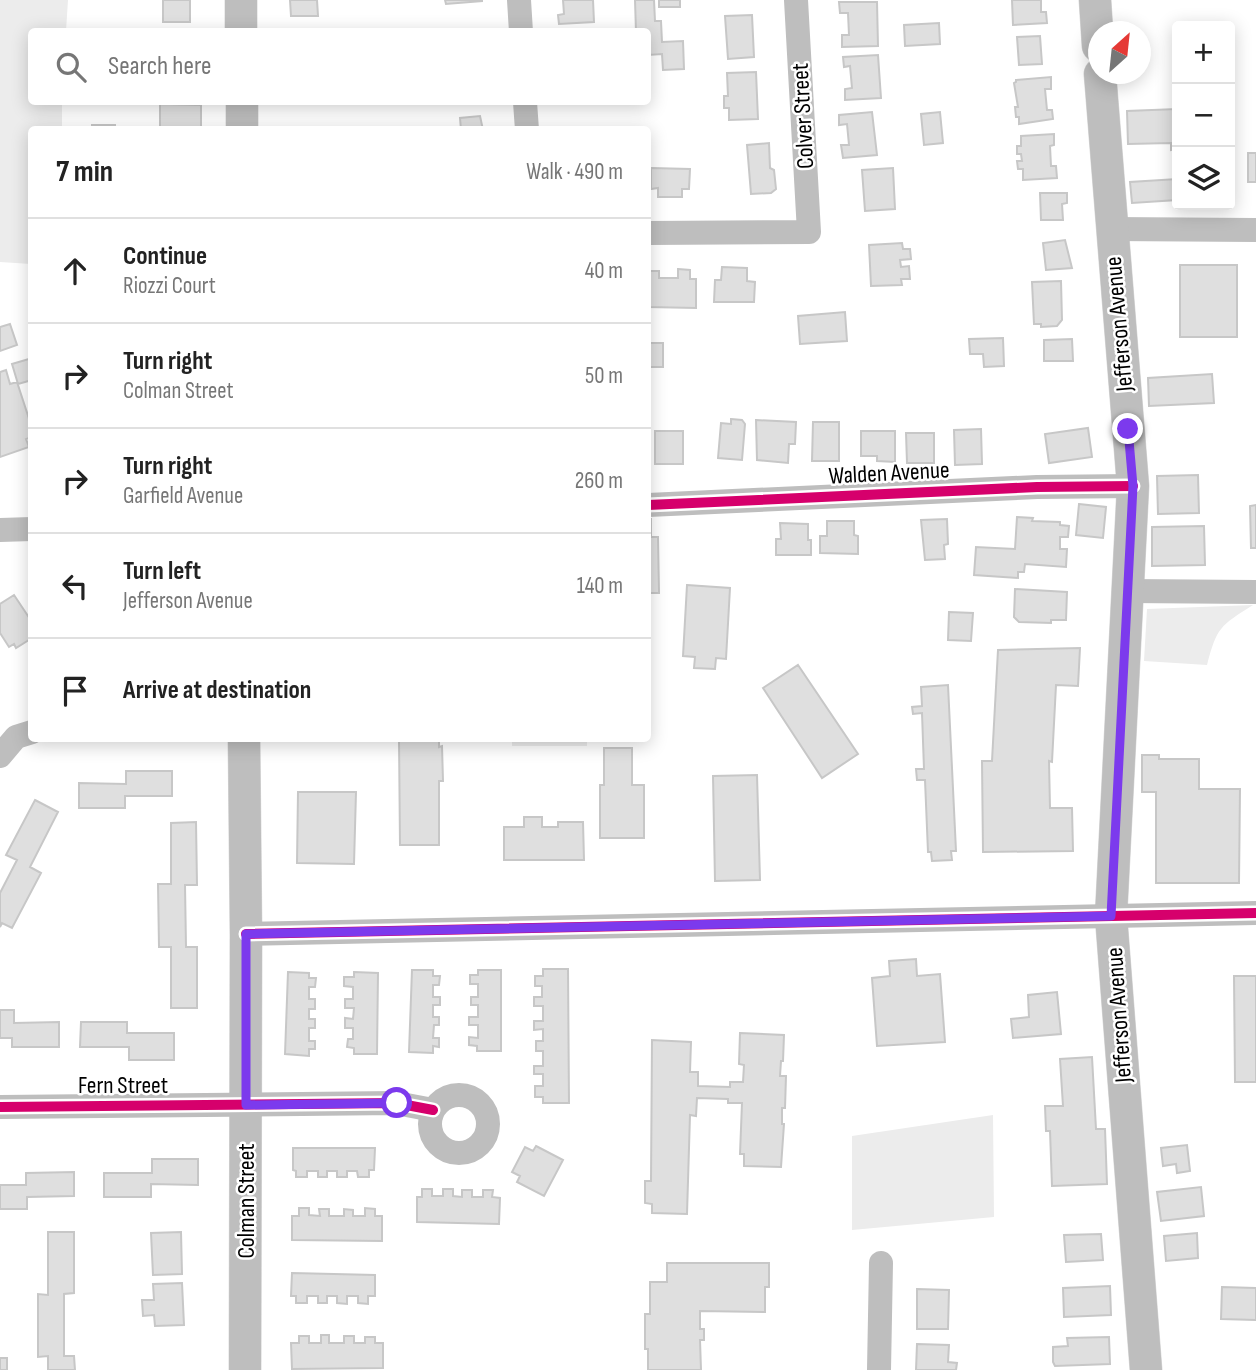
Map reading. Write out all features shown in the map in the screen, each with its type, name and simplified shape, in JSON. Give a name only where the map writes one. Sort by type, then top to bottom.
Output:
[{"type":"main road","points":[[241,0],[241,28]]},
{"type":"main road","points":[[1095,0],[1096,21]]},
{"type":"main road","name":"Jefferson Avenue","points":[[1101,84],[1133,486],[1111,916],[1146,1370]]},
{"type":"main road","points":[[242,105],[242,126]]},
{"type":"main road","name":"Colman Street","points":[[244,742],[245,1370]]},
{"type":"street","points":[[519,0],[521,28]]},
{"type":"street","name":"Colver Street","points":[[651,233],[809,232],[796,0]]},
{"type":"street","points":[[525,105],[527,126]]},
{"type":"street","points":[[1111,229],[1256,230]]},
{"type":"street","name":"Walden Avenue","points":[[651,505],[1037,487],[1133,486]]},
{"type":"street","points":[[0,530],[28,529]]},
{"type":"street","points":[[1127,591],[1256,592]]},
{"type":"street","points":[[0,756],[16,737],[28,733]]},
{"type":"street","points":[[246,934],[1256,913]]},
{"type":"street","name":"Fern Street","points":[[0,1107],[397,1103],[433,1110]]},
{"type":"street","points":[[878,1370],[881,1263]]},
{"type":"shaded area","points":[[0,0],[68,0],[66,28],[28,28],[28,105],[62,105],[62,126],[28,126],[28,264],[0,262]]},
{"type":"shaded area","points":[[1253,605],[1221,629],[1207,665],[1144,661],[1147,609]]},
{"type":"shaded area","points":[[512,742],[587,742],[587,746],[512,746]]},
{"type":"shaded area","points":[[993,1115],[994,1217],[852,1230],[852,1136]]},
{"type":"building","points":[[163,0],[190,0],[190,22],[163,22]]},
{"type":"building","points":[[290,0],[317,0],[318,16],[291,16]]},
{"type":"building","points":[[445,0],[482,0],[482,1],[446,4]]},
{"type":"building","points":[[563,0],[593,0],[594,22],[559,24],[558,15],[564,14]]},
{"type":"building","points":[[635,0],[654,0],[655,21],[661,21],[662,42],[683,41],[684,69],[663,70],[662,54],[651,55],[651,28],[636,28]]},
{"type":"building","points":[[659,0],[680,0],[680,7],[659,7]]},
{"type":"building","points":[[1012,0],[1041,0],[1041,12],[1046,12],[1047,23],[1013,25]]},
{"type":"building","points":[[839,2],[877,2],[878,46],[842,47],[842,35],[849,35],[848,13],[840,13]]},
{"type":"building","points":[[752,15],[754,57],[728,59],[725,16]]},
{"type":"building","points":[[939,23],[940,44],[905,46],[904,25]]},
{"type":"building","points":[[1040,36],[1042,64],[1019,65],[1017,37]]},
{"type":"building","points":[[878,55],[881,98],[845,100],[845,89],[852,88],[850,66],[844,67],[843,57]]},
{"type":"building","points":[[756,72],[758,119],[729,120],[729,108],[724,108],[724,96],[728,96],[727,73]]},
{"type":"building","points":[[1051,77],[1051,89],[1045,89],[1047,110],[1052,110],[1053,119],[1019,124],[1015,107],[1018,107],[1014,83],[1016,80]]},
{"type":"building","points":[[160,105],[201,105],[201,126],[160,126]]},
{"type":"building","points":[[1172,109],[1172,150],[1171,143],[1128,144],[1127,111]]},
{"type":"building","points":[[872,112],[877,155],[843,158],[841,145],[849,145],[847,124],[839,125],[839,115]]},
{"type":"building","points":[[940,112],[943,143],[924,145],[921,114]]},
{"type":"building","points":[[480,116],[482,126],[461,126],[460,118]]},
{"type":"building","points":[[1054,134],[1054,145],[1050,146],[1051,166],[1056,166],[1057,178],[1023,180],[1023,169],[1018,169],[1017,161],[1022,161],[1021,154],[1017,154],[1017,146],[1021,146],[1021,136]]},
{"type":"building","points":[[769,143],[770,168],[774,170],[776,189],[771,193],[751,194],[747,145]]},
{"type":"building","points":[[1248,153],[1256,153],[1256,182],[1248,182]]},
{"type":"building","points":[[651,168],[690,169],[689,189],[682,189],[682,197],[658,197],[658,188],[651,189]]},
{"type":"building","points":[[893,168],[895,209],[865,211],[862,170]]},
{"type":"building","points":[[1172,179],[1172,200],[1132,203],[1130,182]]},
{"type":"building","points":[[1040,193],[1067,193],[1067,203],[1062,204],[1063,220],[1041,220]]},
{"type":"building","points":[[1065,240],[1072,268],[1046,270],[1043,243]]},
{"type":"building","points":[[902,243],[903,249],[910,249],[911,259],[900,260],[901,267],[909,266],[910,279],[901,279],[902,285],[871,286],[869,245]]},
{"type":"building","points":[[1180,265],[1237,265],[1237,337],[1180,337]]},
{"type":"building","points":[[722,267],[747,268],[747,281],[755,282],[754,302],[714,302],[715,280],[721,280]]},
{"type":"building","points":[[678,269],[690,270],[690,279],[696,279],[696,308],[651,307],[651,271],[659,271],[659,278],[678,278]]},
{"type":"building","points":[[1061,281],[1062,320],[1057,326],[1041,327],[1041,324],[1034,324],[1032,282]]},
{"type":"building","points":[[845,312],[847,341],[800,344],[798,316]]},
{"type":"building","points":[[10,324],[17,345],[0,351],[0,327]]},
{"type":"building","points":[[1003,338],[1004,366],[984,367],[983,354],[970,354],[969,339]]},
{"type":"building","points":[[1072,339],[1073,361],[1044,361],[1044,340]]},
{"type":"building","points":[[651,343],[663,343],[663,367],[651,367]]},
{"type":"building","points":[[28,359],[28,381],[18,384],[12,364]]},
{"type":"building","points":[[6,370],[10,384],[17,382],[28,416],[28,447],[0,457],[0,372]]},
{"type":"building","points":[[1212,374],[1214,403],[1149,406],[1148,378]]},
{"type":"building","points":[[731,419],[742,420],[745,424],[742,460],[718,458],[721,423],[731,424]]},
{"type":"building","points":[[756,420],[796,422],[795,444],[789,444],[788,463],[757,460]]},
{"type":"building","points":[[813,422],[839,422],[839,461],[812,461]]},
{"type":"building","points":[[1088,428],[1092,457],[1049,463],[1045,434]]},
{"type":"building","points":[[981,429],[982,464],[955,465],[954,430]]},
{"type":"building","points":[[655,431],[683,431],[683,464],[655,464]]},
{"type":"building","points":[[861,431],[895,431],[895,462],[877,461],[877,456],[861,456]]},
{"type":"building","points":[[906,433],[934,433],[934,463],[907,463]]},
{"type":"building","points":[[1198,475],[1199,513],[1158,514],[1157,476]]},
{"type":"building","points":[[1079,504],[1106,507],[1103,538],[1076,535]]},
{"type":"building","points":[[1256,505],[1256,548],[1251,548],[1250,506]]},
{"type":"building","points":[[1017,517],[1033,518],[1032,521],[1060,522],[1060,525],[1069,526],[1068,537],[1060,537],[1060,549],[1067,549],[1066,567],[1025,564],[1024,572],[1018,572],[1018,578],[974,575],[976,547],[1015,549]]},
{"type":"building","points":[[947,519],[948,544],[944,545],[945,559],[925,560],[921,520]]},
{"type":"building","points":[[827,521],[854,521],[854,535],[858,536],[858,554],[820,553],[820,536],[827,536]]},
{"type":"building","points":[[780,523],[808,524],[811,555],[776,555],[776,539],[781,539]]},
{"type":"building","points":[[1204,526],[1205,565],[1152,566],[1152,527]]},
{"type":"building","points":[[651,537],[658,537],[659,593],[651,593]]},
{"type":"building","points":[[687,585],[730,588],[726,659],[716,658],[715,669],[694,668],[695,657],[683,656]]},
{"type":"building","points":[[1015,589],[1067,592],[1066,620],[1051,620],[1051,623],[1019,622],[1014,617]]},
{"type":"building","points":[[14,595],[28,616],[28,640],[16,648],[14,644],[9,647],[0,633],[0,604]]},
{"type":"building","points":[[949,612],[973,613],[971,641],[948,640]]},
{"type":"building","points":[[1080,648],[1078,686],[1056,685],[1052,762],[1049,761],[1050,808],[1072,808],[1073,851],[983,852],[982,761],[992,761],[998,650]]},
{"type":"building","points":[[798,665],[858,754],[822,778],[763,688]]},
{"type":"building","points":[[948,685],[956,851],[951,851],[952,860],[932,861],[931,852],[928,852],[925,780],[917,780],[916,769],[924,769],[922,713],[913,714],[912,707],[922,706],[921,687]]},
{"type":"building","points":[[399,742],[439,742],[439,747],[442,746],[443,781],[439,781],[439,845],[400,845]]},
{"type":"building","points":[[604,748],[632,748],[632,785],[644,785],[644,838],[600,838],[600,785],[604,785]]},
{"type":"building","points":[[1142,755],[1159,755],[1159,759],[1199,759],[1199,789],[1240,789],[1239,883],[1156,883],[1156,792],[1142,792]]},
{"type":"building","points":[[126,771],[172,771],[172,796],[125,796],[125,808],[79,808],[79,783],[126,784]]},
{"type":"building","points":[[757,775],[760,880],[715,881],[713,776]]},
{"type":"building","points":[[298,792],[356,792],[354,864],[297,863]]},
{"type":"building","points":[[35,800],[58,812],[30,867],[41,873],[12,928],[2,923],[0,927],[0,893],[17,860],[6,855]]},
{"type":"building","points":[[524,817],[542,817],[542,827],[558,827],[558,822],[583,822],[584,860],[504,860],[504,827],[524,827]]},
{"type":"building","points":[[196,822],[197,885],[185,885],[186,947],[197,947],[197,1008],[171,1008],[171,947],[159,947],[158,884],[171,884],[171,823]]},
{"type":"building","points":[[916,959],[917,976],[940,974],[945,1042],[877,1046],[872,978],[890,976],[889,961]]},
{"type":"building","points":[[543,969],[568,969],[569,1103],[543,1103],[543,1097],[535,1097],[535,1086],[543,1086],[543,1074],[534,1074],[534,1066],[543,1066],[543,1051],[536,1051],[536,1041],[543,1041],[543,1029],[534,1030],[534,1021],[543,1021],[543,1006],[534,1006],[534,997],[542,997],[542,986],[535,986],[535,976],[543,976]]},
{"type":"building","points":[[412,970],[433,970],[433,976],[440,976],[439,985],[433,985],[433,997],[440,997],[440,1005],[433,1005],[433,1017],[439,1017],[439,1025],[434,1025],[433,1038],[439,1038],[439,1047],[433,1046],[433,1053],[409,1052]]},
{"type":"building","points":[[478,970],[501,970],[501,1051],[477,1051],[477,1046],[469,1045],[469,1037],[478,1038],[478,1025],[469,1025],[469,1017],[478,1017],[478,1005],[471,1005],[471,997],[478,997],[478,984],[470,984],[470,975],[478,975]]},
{"type":"building","points":[[288,972],[309,973],[309,978],[316,978],[315,987],[309,987],[309,999],[315,999],[315,1009],[309,1009],[309,1019],[315,1019],[315,1028],[309,1028],[309,1041],[315,1041],[315,1049],[309,1049],[309,1056],[285,1054]]},
{"type":"building","points":[[354,972],[378,973],[377,1054],[354,1054],[354,1048],[347,1047],[348,1039],[353,1039],[353,1028],[345,1028],[345,1018],[353,1019],[354,1008],[345,1008],[345,999],[353,999],[353,987],[344,986],[344,977],[354,977]]},
{"type":"building","points":[[1234,976],[1256,976],[1256,1082],[1235,1082]]},
{"type":"building","points":[[1057,992],[1061,1034],[1013,1038],[1011,1019],[1029,1017],[1028,995]]},
{"type":"building","points":[[0,1010],[14,1010],[14,1023],[59,1022],[59,1047],[12,1047],[12,1038],[0,1038]]},
{"type":"building","points":[[81,1022],[127,1022],[127,1033],[174,1033],[174,1060],[129,1060],[129,1047],[80,1047]]},
{"type":"building","points":[[740,1033],[784,1035],[780,1076],[786,1076],[785,1108],[782,1108],[784,1124],[781,1167],[744,1166],[744,1154],[740,1154],[742,1103],[728,1103],[728,1099],[697,1098],[696,1116],[690,1115],[687,1214],[652,1213],[652,1204],[645,1203],[645,1181],[651,1181],[652,1040],[691,1042],[690,1072],[698,1072],[698,1086],[730,1087],[730,1082],[743,1082],[744,1065],[739,1064]]},
{"type":"building","points":[[1092,1057],[1096,1129],[1105,1129],[1107,1184],[1052,1186],[1050,1131],[1046,1131],[1045,1106],[1063,1106],[1060,1059]]},
{"type":"building","points":[[1187,1145],[1190,1171],[1177,1173],[1176,1164],[1163,1166],[1161,1148]]},
{"type":"building","points":[[536,1146],[563,1160],[544,1196],[517,1182],[520,1176],[512,1172],[525,1147],[533,1151]]},
{"type":"building","points":[[293,1148],[375,1148],[374,1170],[369,1170],[369,1177],[358,1177],[357,1171],[347,1171],[347,1177],[337,1177],[337,1171],[327,1171],[327,1177],[318,1177],[318,1171],[307,1171],[307,1177],[296,1177],[296,1171],[293,1170]]},
{"type":"building","points":[[152,1159],[198,1159],[198,1185],[151,1184],[151,1197],[104,1197],[104,1173],[152,1173]]},
{"type":"building","points":[[74,1172],[74,1196],[27,1197],[27,1209],[0,1209],[0,1185],[26,1185],[26,1173]]},
{"type":"building","points":[[1201,1187],[1204,1216],[1161,1221],[1157,1192]]},
{"type":"building","points":[[422,1189],[432,1189],[432,1196],[443,1196],[443,1189],[453,1189],[453,1196],[462,1197],[462,1190],[472,1190],[472,1197],[483,1197],[483,1190],[493,1190],[492,1197],[500,1198],[499,1224],[417,1222],[417,1197],[422,1197]]},
{"type":"building","points":[[299,1208],[309,1208],[309,1215],[320,1216],[319,1209],[329,1209],[329,1216],[344,1216],[344,1209],[353,1210],[353,1216],[365,1216],[365,1208],[375,1209],[375,1216],[382,1216],[382,1241],[292,1240],[292,1216],[299,1216]]},
{"type":"building","points":[[48,1232],[74,1232],[74,1293],[64,1294],[64,1356],[74,1356],[75,1370],[48,1370],[48,1356],[38,1357],[38,1294],[48,1295]]},
{"type":"building","points":[[181,1232],[182,1274],[153,1275],[151,1233]]},
{"type":"building","points":[[1197,1233],[1198,1258],[1166,1261],[1164,1236]]},
{"type":"building","points":[[1101,1234],[1103,1260],[1066,1262],[1064,1235]]},
{"type":"building","points":[[667,1263],[769,1263],[765,1312],[700,1311],[700,1329],[704,1329],[704,1340],[700,1340],[701,1370],[648,1370],[645,1314],[650,1314],[650,1282],[667,1282]]},
{"type":"building","points":[[292,1273],[375,1275],[375,1296],[368,1296],[368,1304],[358,1303],[358,1296],[347,1296],[347,1304],[337,1303],[337,1296],[327,1296],[327,1303],[318,1303],[318,1296],[307,1296],[307,1303],[296,1303],[296,1296],[291,1296]]},
{"type":"building","points":[[182,1283],[184,1325],[155,1326],[154,1315],[143,1316],[142,1300],[154,1300],[153,1284]]},
{"type":"building","points":[[1110,1286],[1111,1315],[1064,1317],[1063,1288]]},
{"type":"building","points":[[1222,1287],[1256,1288],[1256,1320],[1221,1319]]},
{"type":"building","points":[[917,1289],[949,1290],[948,1329],[917,1329]]},
{"type":"building","points":[[321,1335],[329,1335],[329,1343],[344,1343],[344,1336],[354,1336],[354,1343],[365,1343],[365,1337],[375,1337],[375,1343],[383,1343],[383,1368],[292,1369],[291,1343],[299,1343],[299,1336],[309,1336],[309,1343],[321,1343]]},
{"type":"building","points":[[1109,1337],[1110,1364],[1055,1366],[1053,1362],[1053,1347],[1068,1346],[1067,1338]]},
{"type":"building","points":[[917,1344],[949,1345],[948,1362],[957,1363],[956,1370],[916,1370]]},
{"type":"building","points":[[0,1358],[7,1358],[7,1370],[0,1370]]},
{"type":"cycle path","points":[[651,505],[1037,487],[1133,486]]},
{"type":"cycle path","points":[[246,934],[1256,913]]},
{"type":"cycle path","points":[[0,1107],[396,1103],[433,1110]]},
{"type":"route","points":[[397,1103],[246,1105],[246,934],[1111,916],[1133,486],[1128,429]]}]
